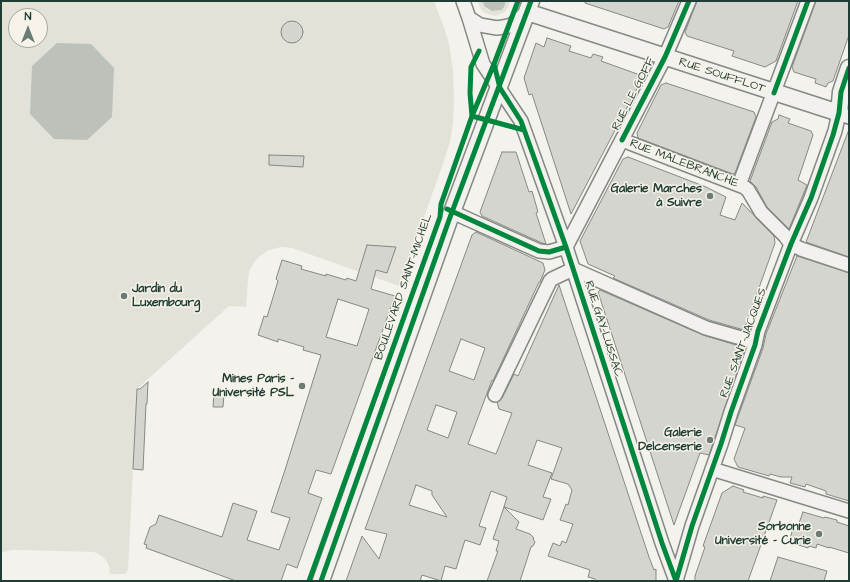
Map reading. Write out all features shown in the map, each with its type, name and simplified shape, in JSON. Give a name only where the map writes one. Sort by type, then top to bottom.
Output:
[{"type":"main road","name":"RUE SOUFFLOT","points":[[530,4],[665,57],[844,115]]},
{"type":"main road","name":"BOULEVARD SAINT-MICHEL","points":[[321,581],[452,212],[500,88],[530,4]]},
{"type":"main road","name":"RUE SAINT-JACQUES","points":[[844,115],[841,92],[849,68]]},
{"type":"street","name":"RUE GAY-LUSSAC","points":[[463,1],[483,64],[521,121],[566,248],[662,543],[676,581]]},
{"type":"street","name":"RUE LE GOFF","points":[[566,248],[665,57],[689,1]]},
{"type":"street","points":[[739,185],[808,1]]},
{"type":"street","points":[[469,18],[480,25],[497,28],[509,26],[530,4]]},
{"type":"street","name":"RUE SAINT-JACQUES","points":[[676,581],[692,526],[756,340],[791,244],[811,198],[833,135],[844,115]]},
{"type":"street","name":"RUE MALEBRANCHE","points":[[622,140],[739,185],[748,190],[761,212],[791,244]]},
{"type":"street","points":[[452,212],[539,251],[549,252],[566,248]]},
{"type":"street","points":[[791,244],[801,249],[849,265]]},
{"type":"street","points":[[495,395],[550,281],[573,269],[706,328],[748,340],[756,340]]},
{"type":"street","points":[[712,469],[849,511]]},
{"type":"shaded area","name":"Jardin du Luxembourg","points":[[1,1],[434,1],[449,44],[453,70],[453,123],[450,142],[443,164],[399,286],[292,248],[281,247],[269,250],[260,256],[249,271],[246,307],[229,306],[137,389],[128,570],[126,574],[110,574],[109,566],[105,559],[93,552],[11,550],[1,553]]},
{"type":"shaded area","points":[[478,1],[482,1],[486,9],[494,11],[502,8],[506,1],[510,1],[505,12],[495,16],[485,13],[480,8]]},
{"type":"shaded area","points":[[482,1],[506,1],[501,10],[492,11],[485,7]]},
{"type":"shaded area","points":[[57,43],[91,44],[114,68],[112,117],[87,140],[54,139],[30,114],[32,66]]},
{"type":"building","points":[[585,1],[679,1],[668,27],[664,29],[585,3]]},
{"type":"building","points":[[697,1],[798,1],[776,61],[765,67],[732,56],[734,51],[687,36],[685,32]]},
{"type":"building","points":[[816,1],[849,1],[849,35],[833,81],[828,83],[826,87],[815,83],[816,79],[794,72],[792,67]]},
{"type":"building","points":[[292,21],[300,24],[303,32],[300,40],[292,43],[284,40],[281,32],[284,24]]},
{"type":"building","points":[[547,38],[571,46],[569,51],[591,58],[593,54],[603,57],[601,61],[640,75],[642,79],[571,214],[532,94],[529,95],[524,78],[536,43],[544,47]]},
{"type":"building","points":[[666,83],[754,112],[756,117],[735,173],[733,174],[638,138],[637,133],[661,85]]},
{"type":"building","points":[[779,115],[790,119],[788,123],[811,131],[813,135],[798,180],[807,185],[789,229],[767,207],[756,187],[750,181],[772,122],[778,119]]},
{"type":"building","points":[[849,132],[849,257],[806,242]]},
{"type":"building","points":[[502,152],[516,152],[529,192],[532,191],[538,212],[536,213],[546,244],[482,216],[480,212]]},
{"type":"building","points":[[269,155],[304,156],[303,167],[269,165]]},
{"type":"building","points":[[628,157],[706,187],[726,197],[720,215],[735,220],[742,203],[774,236],[775,243],[744,330],[709,320],[613,278],[615,276],[588,264],[580,241],[623,159]]},
{"type":"building","points":[[476,232],[543,263],[545,270],[493,381],[492,380],[468,444],[496,454],[512,413],[499,409],[497,402],[502,398],[514,374],[518,376],[559,285],[649,557],[654,570],[656,569],[656,581],[595,581],[595,579],[588,577],[590,570],[548,556],[553,543],[560,546],[562,541],[566,543],[573,524],[560,520],[566,504],[568,505],[572,490],[568,484],[551,479],[562,448],[537,440],[528,465],[552,473],[543,497],[551,499],[543,520],[504,507],[507,497],[491,491],[479,526],[486,528],[480,545],[465,540],[456,569],[445,566],[441,581],[422,575],[420,581],[346,581],[362,536],[379,559],[387,534],[365,529],[472,235]],"holes":[[[461,339],[485,348],[474,380],[449,371]],[[436,405],[457,412],[448,438],[427,430]],[[416,485],[432,491],[432,495],[447,517],[409,505]]]},
{"type":"building","points":[[367,245],[396,247],[387,273],[376,270],[371,289],[395,296],[331,474],[316,470],[308,493],[322,498],[297,568],[287,564],[281,581],[236,581],[146,548],[147,545],[144,544],[150,527],[156,524],[159,515],[222,537],[233,503],[257,511],[247,540],[279,550],[290,518],[271,512],[321,355],[303,350],[304,347],[278,339],[278,342],[258,335],[264,316],[267,317],[278,281],[276,279],[282,260],[302,266],[301,269],[326,276],[326,274],[346,280],[347,278],[356,281]],"holes":[[[338,299],[369,309],[357,346],[326,337]]]},
{"type":"building","points":[[797,256],[849,273],[849,501],[826,494],[826,491],[806,484],[805,487],[790,483],[792,477],[781,477],[770,474],[769,476],[738,467],[734,459],[745,428],[735,425],[763,348],[766,334]]},
{"type":"building","points":[[600,290],[703,335],[746,348],[709,455],[700,453],[674,525],[598,292]]},
{"type":"building","points":[[148,382],[143,470],[133,469],[137,389],[140,389]]},
{"type":"building","points":[[214,393],[224,394],[223,407],[213,407]]},
{"type":"building","points":[[733,486],[744,490],[743,492],[763,498],[763,496],[777,500],[748,581],[695,581],[695,576],[705,547],[703,546],[722,493]]},
{"type":"building","points":[[504,507],[519,522],[516,529],[530,534],[534,538],[533,539],[535,542],[531,547],[520,581],[487,581],[498,551],[496,551],[499,541],[493,539]]},
{"type":"building","points":[[803,512],[837,520],[837,522],[849,526],[849,553],[817,544],[816,548],[809,546],[808,548],[789,542],[794,525],[798,526]]},
{"type":"building","points":[[778,557],[827,571],[824,581],[770,581]]},
{"type":"cycle path","points":[[309,581],[440,217],[441,204],[472,116],[518,1]]},
{"type":"cycle path","points":[[321,581],[449,220],[531,1]]},
{"type":"cycle path","points":[[622,140],[665,57],[689,1]]},
{"type":"cycle path","points":[[774,93],[808,1]]},
{"type":"cycle path","points":[[479,51],[471,67],[470,93],[472,116],[524,130]]},
{"type":"cycle path","points":[[494,64],[500,88],[521,121],[566,247],[662,543],[676,581]]},
{"type":"cycle path","points":[[676,581],[692,526],[755,345],[758,331],[791,244],[811,198],[833,135],[839,113],[841,92],[849,68]]},
{"type":"cycle path","points":[[447,209],[539,251],[549,252],[566,247]]},
{"type":"place","name":"Galerie Marches à Suivre","points":[[710,196]]},
{"type":"place","name":"Jardin du Luxembourg","points":[[124,296]]},
{"type":"place","name":"Mines Paris - Université PSL","points":[[302,386]]},
{"type":"place","name":"Galerie Delcenserie","points":[[710,440]]},
{"type":"place","name":"Sorbonne Université - Curie","points":[[819,534]]}]
